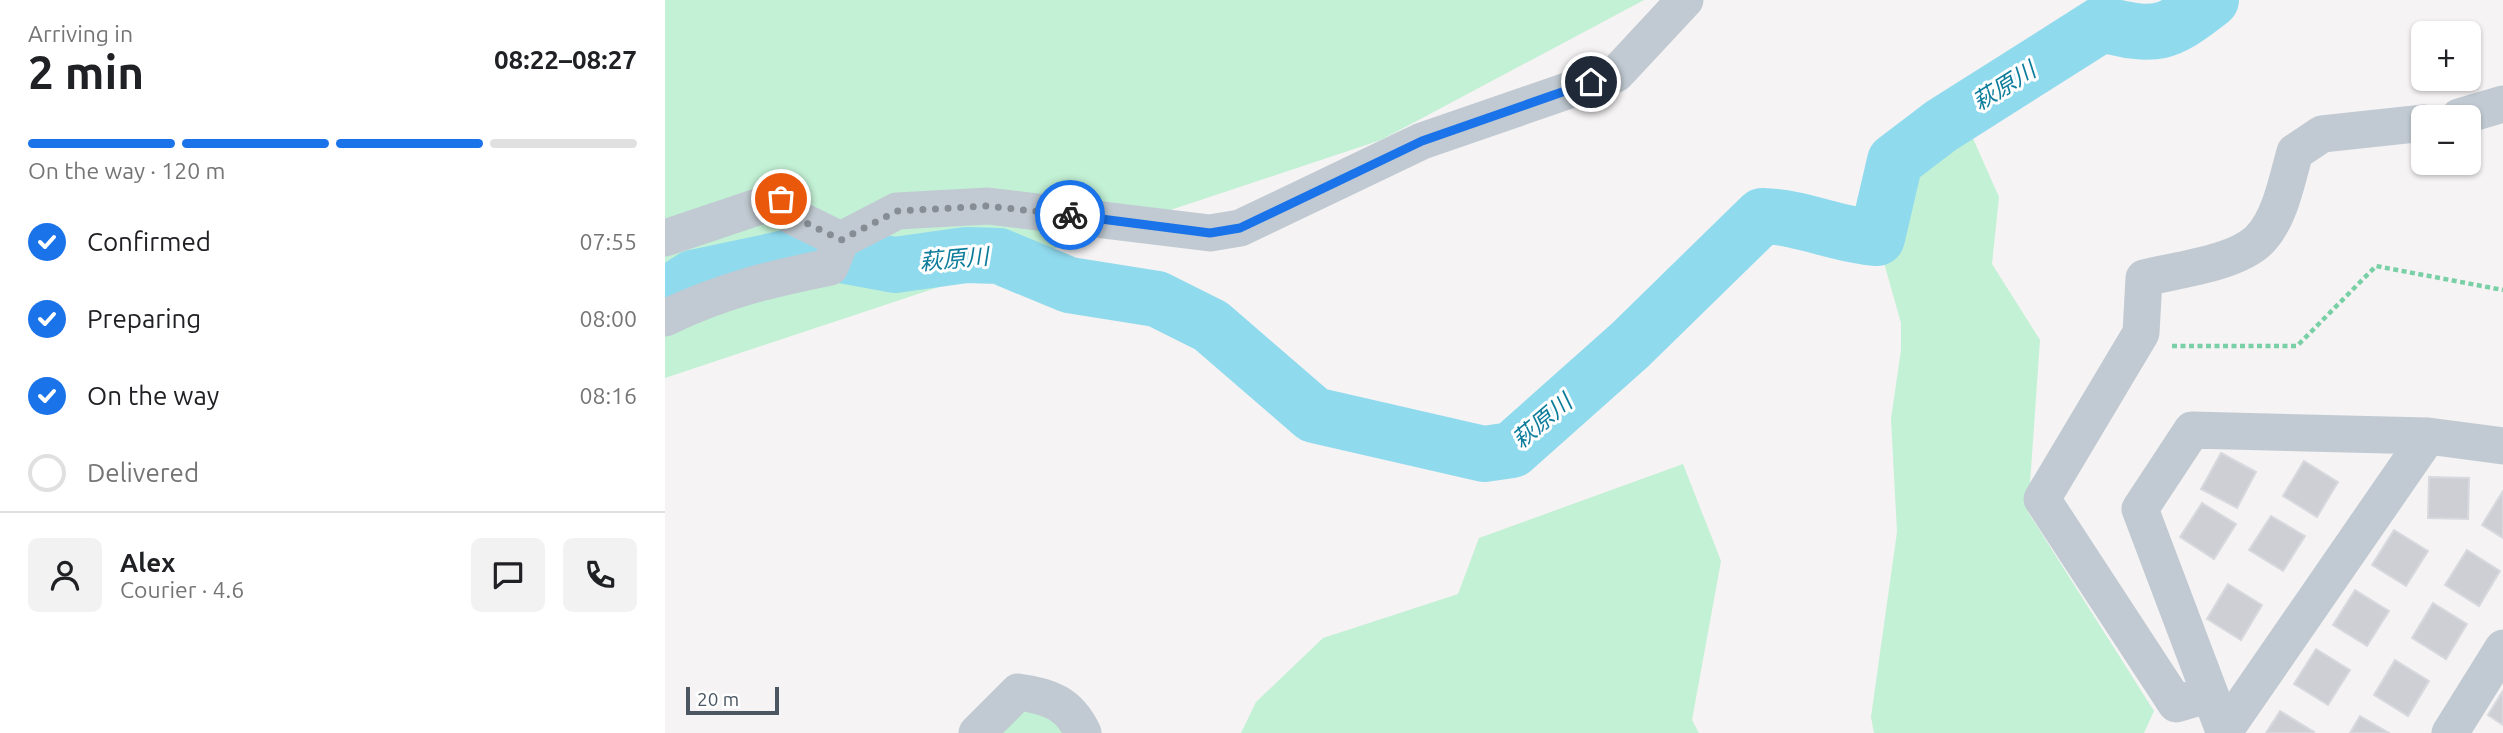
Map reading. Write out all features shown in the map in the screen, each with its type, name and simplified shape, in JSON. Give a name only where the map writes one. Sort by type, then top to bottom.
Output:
[{"type":"street","points":[[665,318],[726,291],[836,253],[897,211],[988,206],[1210,233],[1240,228],[1422,141],[1616,74],[1685,0]]},
{"type":"street","points":[[2481,110],[2503,104]]},
{"type":"street","points":[[2210,694],[2176,704],[2042,499],[2141,333],[2144,278],[2241,254],[2262,237],[2282,198],[2295,152],[2322,134],[2411,124]]},
{"type":"street","points":[[665,238],[781,199],[792,216],[836,253]]},
{"type":"street","points":[[2224,732],[2140,509],[2192,430],[2427,436],[2503,446]]},
{"type":"street","points":[[2224,732],[2427,436]]},
{"type":"street","points":[[2450,733],[2503,648]]},
{"type":"street","points":[[977,733],[1018,692],[1057,700],[1076,718],[1083,733]]},
{"type":"path","points":[[2141,333],[2164,346],[2297,346],[2376,266],[2503,290]]},
{"type":"green space","points":[[665,0],[1644,0],[1381,140],[665,378]]},
{"type":"green space","points":[[1967,125],[1999,197],[1992,264],[2040,340],[2028,512],[2154,711],[2144,733],[1874,733],[1871,717],[1897,532],[1891,419],[1901,350],[1901,323],[1877,238],[1902,162]]},
{"type":"green space","points":[[1683,464],[1721,561],[1692,720],[1699,733],[1241,733],[1256,702],[1323,638],[1458,594],[1479,538]]},
{"type":"green space","points":[[1041,711],[1071,733],[994,733],[1013,713]]},
{"type":"building","points":[[2221,453],[2256,472],[2237,508],[2201,489]]},
{"type":"building","points":[[2304,461],[2338,482],[2317,517],[2283,496]]},
{"type":"building","points":[[2429,477],[2469,478],[2468,519],[2428,518]]},
{"type":"building","points":[[2503,491],[2503,538],[2482,525]]},
{"type":"building","points":[[2202,503],[2236,524],[2214,559],[2180,537]]},
{"type":"building","points":[[2271,516],[2305,536],[2283,571],[2249,550]]},
{"type":"building","points":[[2394,530],[2428,551],[2406,586],[2372,565]]},
{"type":"building","points":[[2467,550],[2500,571],[2479,606],[2445,585]]},
{"type":"building","points":[[2228,584],[2262,605],[2241,640],[2207,619]]},
{"type":"building","points":[[2355,590],[2389,611],[2367,646],[2333,625]]},
{"type":"building","points":[[2433,603],[2467,624],[2446,659],[2412,638]]},
{"type":"building","points":[[2316,649],[2350,670],[2328,705],[2294,684]]},
{"type":"building","points":[[2395,660],[2429,681],[2408,716],[2374,695]]},
{"type":"building","points":[[2503,691],[2503,725],[2488,715]]},
{"type":"building","points":[[2280,711],[2314,732],[2266,733]]},
{"type":"building","points":[[2360,716],[2389,733],[2350,733]]},
{"type":"waterway","name":"萩原川","points":[[665,296],[693,278],[819,251],[895,265],[966,255],[999,256],[1069,285],[1157,299],[1211,326],[1314,415],[1484,454],[1512,450],[1630,345],[1762,216],[1791,219],[1877,238],[1895,161],[1941,126],[2102,24],[2136,31],[2160,30],[2183,20],[2211,0]]},
{"type":"way so far","points":[[781,199],[792,216],[841,240],[897,211],[988,206],[1070,215]]},
{"type":"route","points":[[1070,215],[1210,233],[1240,228],[1422,141],[1591,82]]}]
